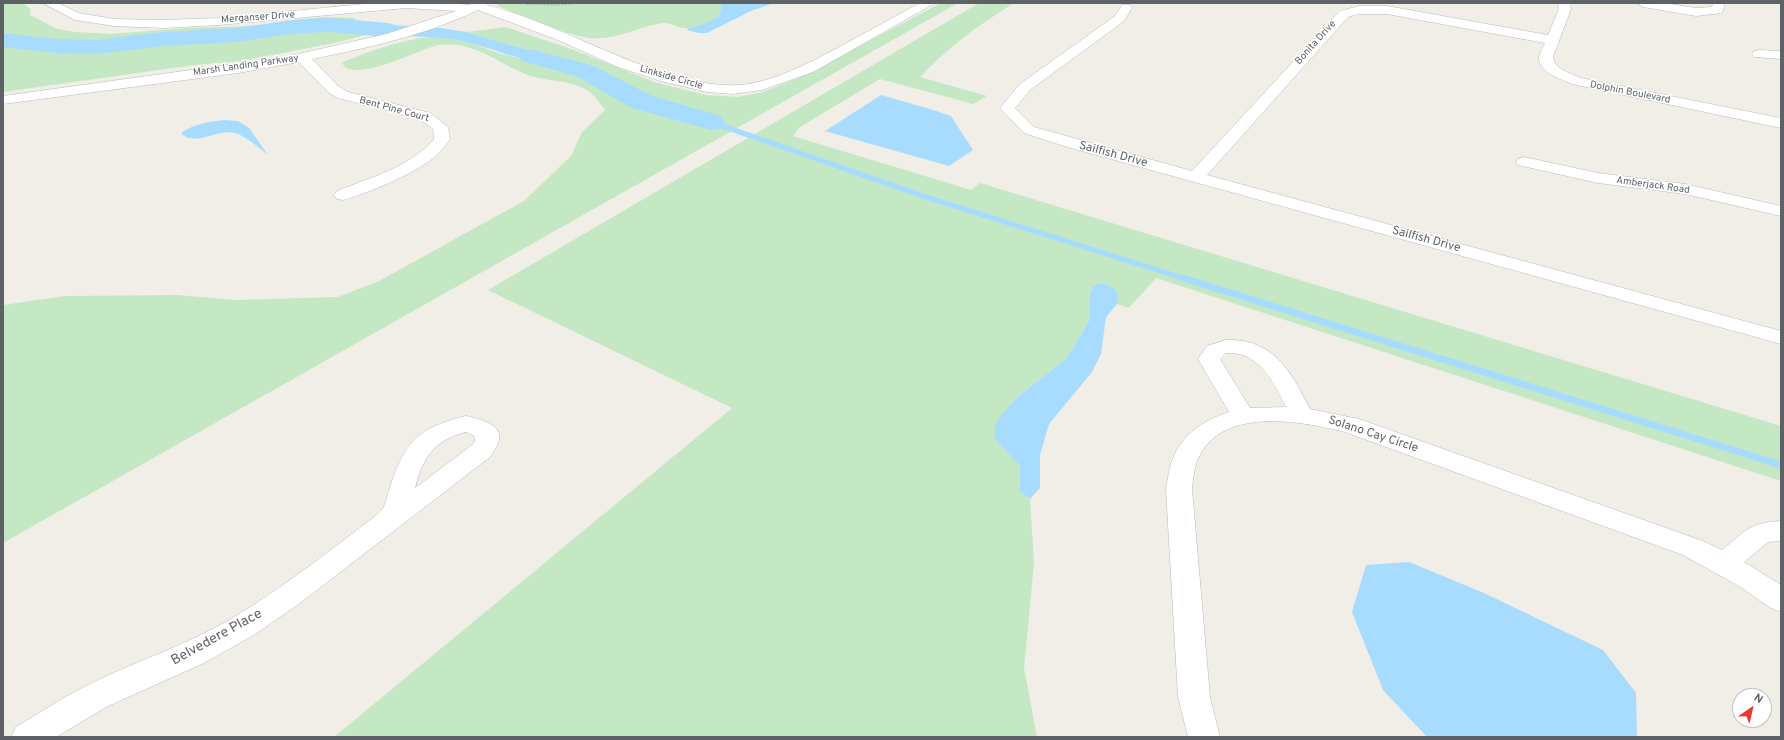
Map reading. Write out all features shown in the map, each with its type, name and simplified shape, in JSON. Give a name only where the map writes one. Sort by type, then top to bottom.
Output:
[{"type":"street","name":"Merganser Drive","points":[[49,3],[62,12],[73,15],[108,21],[142,23],[267,19],[406,4],[476,6]]},
{"type":"street","name":"Linkside Circle","points":[[476,6],[495,11],[556,34],[623,64],[659,76],[707,88],[732,90],[757,87],[793,76],[929,3]]},
{"type":"street","name":"Dolphin Boulevard","points":[[1564,3],[1565,9],[1546,57],[1547,63],[1556,72],[1577,81],[1781,122]]},
{"type":"street","points":[[1642,3],[1686,10],[1714,12],[1718,10],[1719,3]]},
{"type":"street","name":"Marsh Landing Parkway","points":[[3,100],[303,58],[390,37],[431,24],[476,6]]},
{"type":"street","name":"Sailfish Drive","points":[[1126,8],[1120,18],[1025,87],[1007,108],[1029,130],[1070,143],[1781,338]]},
{"type":"street","name":"Bonita Drive","points":[[1196,177],[1344,14],[1359,10],[1387,10],[1552,40]]},
{"type":"street","points":[[1759,54],[1781,55]]},
{"type":"street","name":"Bent Pine Court","points":[[303,58],[333,89],[343,95],[425,116],[436,121],[442,127],[444,134],[443,140],[427,156],[343,195]]},
{"type":"street","name":"Amberjack Road","points":[[1524,162],[1598,178],[1685,189],[1781,211]]},
{"type":"street","points":[[1243,416],[1209,359],[1211,353],[1218,348],[1236,346],[1260,353],[1269,359],[1280,372],[1302,415]]},
{"type":"street","name":"Solano Cay Circle","points":[[1204,737],[1194,697],[1179,489],[1180,475],[1184,458],[1203,435],[1221,424],[1243,416],[1275,412],[1302,415],[1351,425],[1693,548],[1760,584],[1781,600]]},
{"type":"street","name":"Belvedere Place","points":[[27,737],[95,697],[193,654],[244,626],[290,595],[394,517]]},
{"type":"street","points":[[1724,564],[1762,532],[1781,531]]},
{"type":"path","points":[[523,3],[536,5],[574,3]]},
{"type":"green space","points":[[3,3],[22,3],[31,9],[30,15],[57,29],[76,32],[112,34],[186,28],[252,26],[324,17],[354,18],[359,23],[331,26],[350,32],[365,32],[365,35],[339,42],[241,61],[194,65],[3,92]]},
{"type":"green space","points":[[497,3],[721,3],[721,9],[719,14],[710,22],[693,28],[678,27],[663,23],[614,36],[594,38],[584,37],[551,27],[498,6]]},
{"type":"green space","points":[[941,3],[958,3],[3,543],[3,305],[65,296],[177,295],[236,300],[338,297],[379,281],[524,201],[571,156],[582,132],[605,110],[592,94],[580,86],[533,77],[483,53],[462,46],[450,44],[438,45],[387,64],[359,70],[349,69],[342,63],[373,50],[397,43],[420,38],[440,37],[460,40],[519,58],[585,70],[584,67],[466,32],[506,27],[574,50],[654,82],[706,95],[738,97],[763,92],[805,75]]},
{"type":"green space","points":[[979,3],[1014,3],[965,37],[920,77],[987,96],[973,104],[880,79],[800,127],[793,136],[971,190],[980,183],[1781,426],[1781,481],[1156,278],[1129,308],[1117,304],[1118,294],[1103,283],[1093,285],[1090,295],[1090,319],[1067,358],[1016,398],[995,440],[1020,466],[1019,491],[1030,499],[1034,564],[1024,668],[1037,737],[334,737],[732,408],[488,290]]},
{"type":"water","points":[[721,3],[774,3],[751,11],[707,33],[687,30],[705,24],[715,18],[721,9]]},
{"type":"water","points":[[359,23],[441,28],[466,32],[585,67],[585,71],[578,71],[508,55],[455,39],[350,32],[336,29],[331,25]]},
{"type":"water","points":[[881,95],[951,116],[973,150],[949,166],[825,131]]},
{"type":"water","points":[[224,120],[238,121],[249,128],[268,155],[248,139],[235,133],[221,133],[193,139],[181,133],[196,125]]},
{"type":"water","points":[[1103,283],[1114,288],[1118,294],[1117,304],[1106,317],[1101,354],[1092,372],[1049,424],[1040,455],[1040,488],[1030,499],[1019,491],[1020,466],[995,440],[995,424],[1016,398],[1067,358],[1090,319],[1090,295],[1093,285]]},
{"type":"water","points":[[1409,562],[1484,593],[1603,650],[1636,693],[1637,737],[1427,737],[1383,690],[1352,612],[1366,565]]},
{"type":"waterway","points":[[3,40],[56,46],[97,47],[162,39],[236,35],[300,26],[331,25],[387,30]]},
{"type":"waterway","points":[[531,56],[585,71],[642,102],[711,122]]},
{"type":"waterway","points":[[711,122],[923,196],[1186,279]]},
{"type":"waterway","points":[[1183,278],[1781,465]]}]
